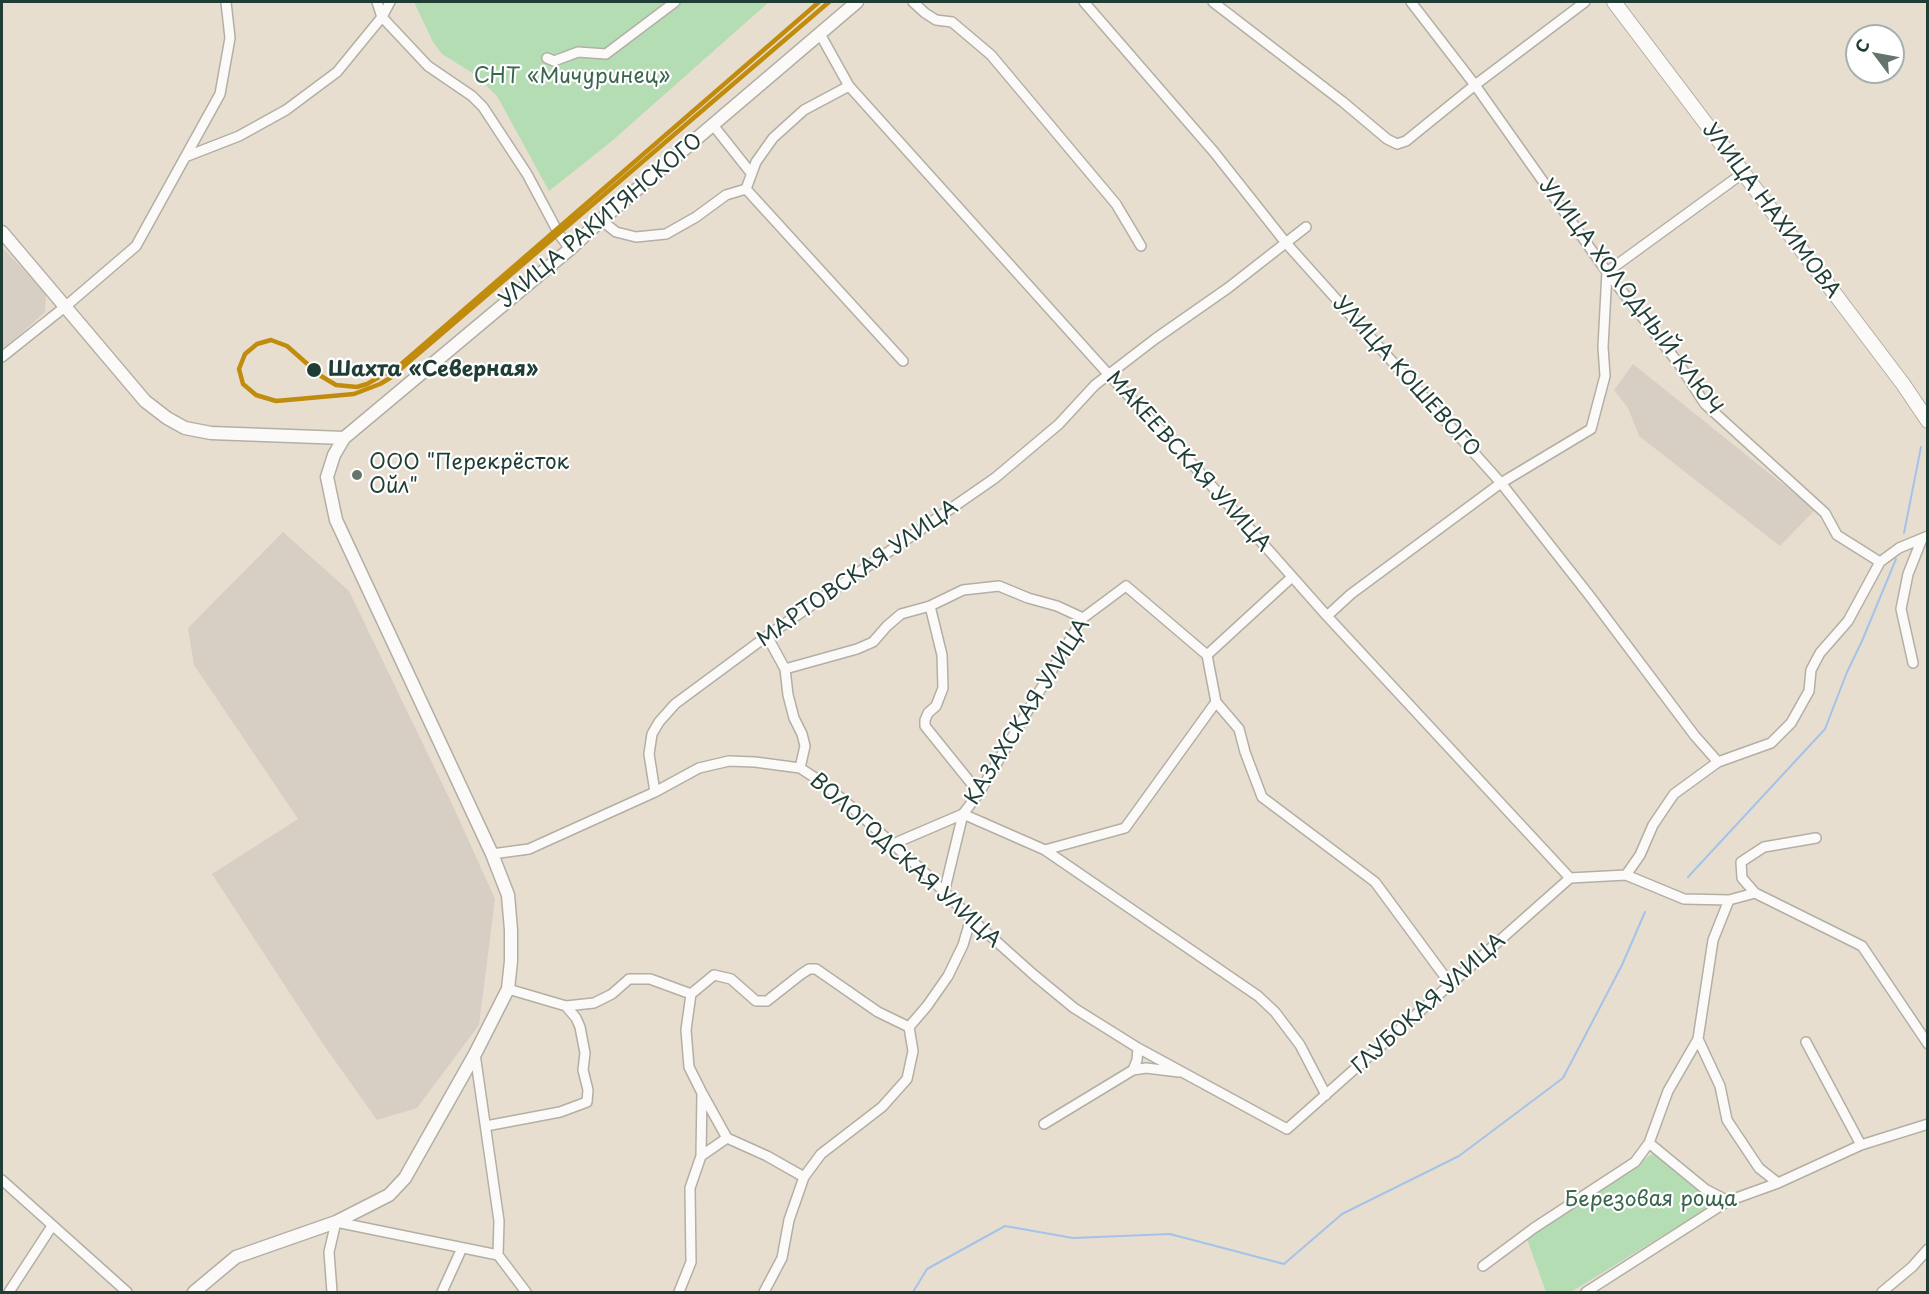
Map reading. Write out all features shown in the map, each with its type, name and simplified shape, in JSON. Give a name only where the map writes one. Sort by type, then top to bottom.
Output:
[{"type":"main road","name":"УЛИЦА РАКИТЯНСКОГО","points":[[344,438],[570,249],[857,2]]},
{"type":"main road","name":"УЛИЦА НАХИМОВА","points":[[1614,2],[1903,384],[1928,421]]},
{"type":"main road","points":[[2,232],[145,401],[167,418],[185,428],[211,433],[344,438],[330,464],[327,477],[336,520],[492,855],[508,895],[512,930],[512,961],[507,989],[476,1054],[405,1178],[388,1195],[336,1222],[236,1257],[196,1288],[194,1293]]},
{"type":"street","points":[[2,357],[136,246],[220,94],[230,38],[226,2]]},
{"type":"street","points":[[377,2],[382,17],[428,66],[472,96],[483,107],[527,174],[559,234],[570,249]]},
{"type":"street","points":[[185,157],[239,136],[286,110],[337,72],[382,17],[390,2]]},
{"type":"street","points":[[547,57],[554,61],[578,52],[606,54],[675,2]]},
{"type":"street","points":[[913,2],[936,20],[952,22],[991,55],[1116,204],[1141,246]]},
{"type":"street","name":"УЛИЦА КОШЕВОГО","points":[[1084,2],[1214,152],[1286,243],[1501,483],[1695,736],[1718,762]]},
{"type":"street","points":[[1213,2],[1387,139],[1397,144],[1406,141],[1475,85],[1585,2]]},
{"type":"street","name":"УЛИЦА ХОЛОДНЫЙ КЛЮЧ","points":[[1411,2],[1475,85],[1607,272],[1680,364],[1705,404],[1825,513],[1837,535],[1880,562]]},
{"type":"street","name":"МАКЕЕВСКАЯ УЛИЦА","points":[[820,34],[849,86],[1109,375],[1179,449],[1327,616],[1570,878]]},
{"type":"street","points":[[746,189],[756,162],[773,138],[804,110],[849,86]]},
{"type":"street","points":[[713,125],[751,173]]},
{"type":"street","points":[[1327,616],[1351,594],[1501,483],[1591,429],[1605,376],[1603,347],[1607,272],[1743,173]]},
{"type":"street","points":[[601,220],[616,232],[636,237],[666,234],[696,217],[726,195],[746,189]]},
{"type":"street","points":[[746,189],[903,361]]},
{"type":"street","name":"МАРТОВСКАЯ УЛИЦА","points":[[655,792],[649,754],[652,734],[675,704],[767,636],[995,478],[1059,424],[1095,385],[1155,339],[1228,288],[1306,227]]},
{"type":"street","points":[[1626,876],[1640,855],[1653,825],[1674,794],[1718,762],[1771,742],[1791,723],[1809,691],[1811,670],[1820,653],[1848,621],[1880,562],[1899,548],[1925,537]]},
{"type":"street","points":[[1913,663],[1901,609],[1908,574],[1925,537]]},
{"type":"street","points":[[1292,577],[1207,655],[1216,702],[1239,729],[1262,797],[1375,882],[1451,985]]},
{"type":"street","points":[[785,669],[857,649],[873,642],[901,614],[930,606],[963,590],[999,586],[1028,598],[1057,606],[1083,618]]},
{"type":"street","name":"КАЗАХСКАЯ УЛИЦА","points":[[892,844],[963,814],[979,793],[1083,618],[1126,586],[1207,655]]},
{"type":"street","points":[[930,606],[942,655],[943,688],[936,706],[928,713],[925,720],[926,726],[979,793]]},
{"type":"street","points":[[767,636],[785,669],[788,695],[805,746],[800,768]]},
{"type":"street","points":[[1045,850],[1125,828],[1216,702]]},
{"type":"street","name":"ВОЛОГОДСКАЯ УЛИЦА","points":[[492,855],[529,849],[655,792],[699,768],[729,761],[800,768],[820,781],[924,872],[971,918],[1074,1008],[1138,1048],[1287,1130]]},
{"type":"street","points":[[944,893],[963,814],[1045,850],[1258,996],[1275,1011],[1300,1045],[1326,1095]]},
{"type":"street","points":[[1816,838],[1764,847],[1741,862],[1742,878],[1755,893],[1862,946],[1928,1044]]},
{"type":"street","points":[[1570,878],[1626,876],[1684,898],[1729,900],[1755,893]]},
{"type":"street","name":"ГЛУБОКАЯ УЛИЦА","points":[[1287,1130],[1570,878]]},
{"type":"street","points":[[1483,1266],[1534,1228],[1635,1162],[1649,1143],[1668,1091],[1698,1039],[1713,940],[1729,900]]},
{"type":"street","points":[[909,1027],[948,976],[963,945],[971,918]]},
{"type":"street","points":[[804,1177],[767,1156],[727,1138],[689,1067],[686,1030],[691,994],[714,975],[731,980],[756,1001],[767,1001],[809,969],[816,969],[878,1012],[909,1027]]},
{"type":"street","points":[[507,989],[566,1006],[594,1003],[612,994],[629,980],[650,979],[691,994]]},
{"type":"street","points":[[486,1126],[560,1112],[587,1102],[585,1053],[580,1027],[566,1006]]},
{"type":"street","points":[[764,1293],[782,1258],[789,1220],[804,1177],[821,1155],[882,1107],[907,1079],[914,1051],[909,1027]]},
{"type":"street","points":[[1698,1039],[1720,1086],[1727,1119],[1759,1168],[1778,1183]]},
{"type":"street","points":[[1806,1042],[1861,1145]]},
{"type":"street","points":[[1133,1070],[1138,1048]]},
{"type":"street","points":[[476,1054],[499,1221],[498,1255],[526,1293]]},
{"type":"street","points":[[1044,1124],[1133,1070],[1146,1068],[1185,1073]]},
{"type":"street","points":[[679,1293],[691,1262],[690,1188],[701,1156],[702,1093]]},
{"type":"street","points":[[1586,1293],[1728,1201],[1778,1183],[1861,1145],[1928,1124]]},
{"type":"street","points":[[701,1156],[727,1138]]},
{"type":"street","points":[[1649,1143],[1705,1189],[1728,1201]]},
{"type":"street","points":[[2,1180],[127,1293]]},
{"type":"street","points":[[332,1293],[329,1252],[336,1222],[498,1255]]},
{"type":"street","points":[[9,1293],[52,1226]]},
{"type":"street","points":[[442,1293],[462,1248]]},
{"type":"street","points":[[1882,1293],[1912,1267],[1928,1249]]},
{"type":"shaded area","points":[[2,247],[46,294],[45,312],[2,351]]},
{"type":"shaded area","points":[[1633,364],[1815,510],[1780,546],[1639,436],[1628,408],[1614,390]]},
{"type":"shaded area","points":[[283,532],[349,591],[453,806],[495,899],[479,1025],[417,1108],[377,1120],[323,1044],[212,874],[298,819],[194,665],[188,628]]},
{"type":"green space","name":"СНТ «Мичуринец»","points":[[414,2],[769,2],[612,141],[549,191],[497,96],[474,74],[442,54],[433,42]]},
{"type":"green space","name":"Березовая роща","points":[[1658,1150],[1719,1201],[1571,1292],[1546,1292],[1527,1239]]},
{"type":"waterway","points":[[1904,533],[1921,447]]},
{"type":"waterway","points":[[1688,877],[1825,729],[1896,559]]},
{"type":"waterway","points":[[913,1292],[927,1269],[1005,1226],[1073,1238],[1170,1234],[1284,1264],[1342,1214],[1459,1156],[1563,1078],[1622,965],[1645,912]]},
{"type":"transit line","points":[[819,2],[399,366],[367,384],[357,387],[336,385],[321,376],[287,346],[271,340],[257,344],[245,354],[239,369],[243,384],[256,395],[276,401],[354,394],[390,378],[829,2]]},
{"type":"place","name":"Шахта «Северная»","points":[[314,370]]},
{"type":"place","name":"ООО \"Перекрёсток Ойл\"","points":[[357,475]]}]
